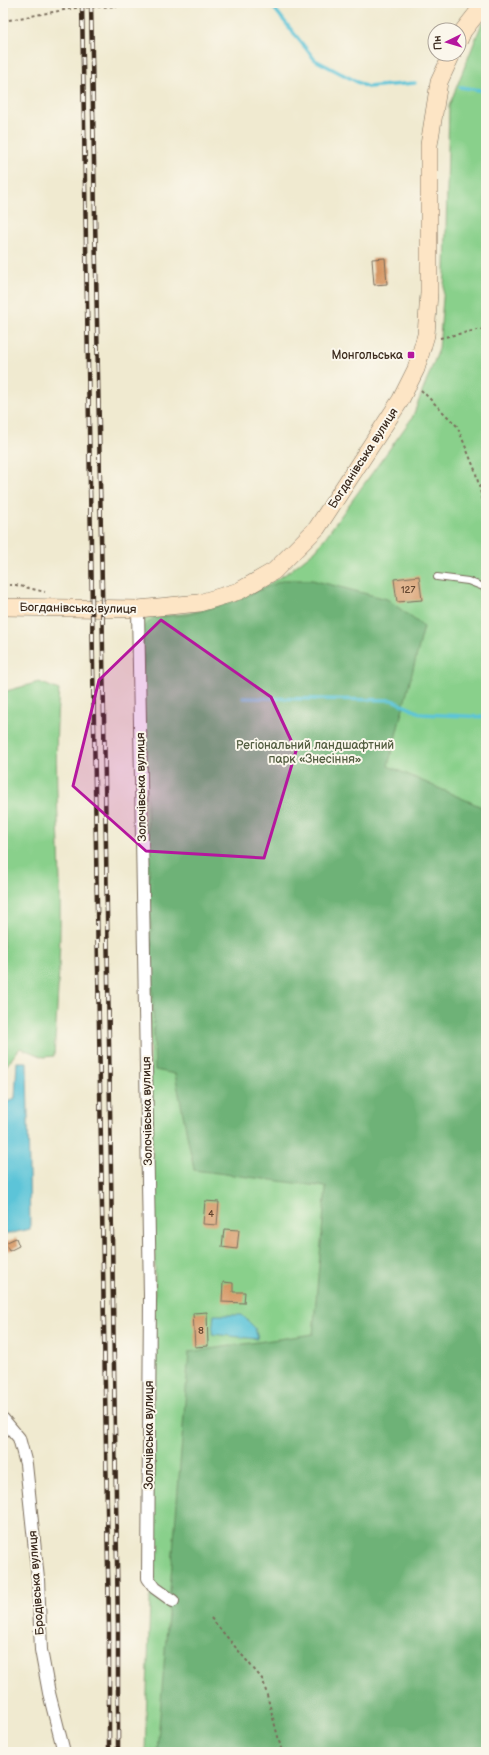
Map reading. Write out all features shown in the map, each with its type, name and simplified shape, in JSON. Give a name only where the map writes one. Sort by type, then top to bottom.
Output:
[{"type":"main road","points":[[467,26],[485,3]]},
{"type":"main road","name":"Богданівська вулиця","points":[[3,607],[138,609],[199,603],[240,591],[274,571],[317,528],[400,401],[416,369],[426,335],[429,293],[429,144],[439,82],[448,62]]},
{"type":"street","name":"Золочівська вулиця","points":[[138,609],[150,1296],[148,1578],[155,1588],[173,1601]]},
{"type":"street","name":"Бродівська вулиця","points":[[3,1419],[19,1438],[26,1464],[38,1579],[41,1650],[49,1693],[64,1752]]},
{"type":"lane","points":[[437,576],[468,581],[486,588]]},
{"type":"path","points":[[3,21],[75,8],[118,6],[126,3]]},
{"type":"path","points":[[424,342],[486,328]]},
{"type":"path","points":[[409,383],[418,388],[457,426],[476,470],[486,513]]},
{"type":"path","points":[[486,528],[486,546]]},
{"type":"path","points":[[3,585],[16,585],[51,593]]},
{"type":"path","points":[[211,1618],[263,1680],[282,1752]]},
{"type":"highlighted area","points":[[161,620],[271,697],[296,751],[264,858],[146,851],[73,786],[99,680]]},
{"type":"green space","name":"Регіональний ландшафтний парк «Знесіння»","points":[[486,19],[486,1752],[145,1752],[151,1570],[155,1264],[140,627],[147,617],[187,613],[218,605],[263,587],[287,573],[316,550],[412,418],[439,349],[445,273],[449,106],[482,23]]},
{"type":"green space","name":"Регіональний ландшафтний парк «Знесіння»","points":[[284,580],[312,580],[387,599],[424,627],[388,766],[484,808],[486,838],[486,1608],[480,1649],[486,1661],[486,1752],[157,1752],[189,1352],[313,1334],[326,1187],[194,1170],[175,1074],[155,1070],[142,628],[155,617],[187,615],[227,604]]},
{"type":"green space","points":[[39,682],[59,690],[56,762],[60,927],[54,1056],[44,1057],[20,1048],[3,1070],[3,692]]},
{"type":"water","points":[[17,1062],[27,1062],[30,1229],[3,1235],[3,1104],[15,1098]]},
{"type":"water","points":[[214,1315],[242,1315],[255,1328],[258,1339],[212,1334]]},
{"type":"building","points":[[385,258],[387,284],[374,285],[372,259]]},
{"type":"building","points":[[419,576],[422,600],[397,602],[394,579]]},
{"type":"building","points":[[205,1201],[219,1202],[217,1225],[203,1224]]},
{"type":"building","points":[[224,1229],[239,1230],[237,1249],[222,1247]]},
{"type":"building","points":[[16,1238],[19,1246],[9,1251],[5,1243]]},
{"type":"building","points":[[223,1282],[233,1283],[233,1292],[245,1292],[244,1303],[222,1302]]},
{"type":"building","points":[[207,1312],[208,1346],[195,1347],[193,1313]]},
{"type":"waterway","points":[[270,3],[315,60],[367,87],[415,83]]},
{"type":"waterway","points":[[460,87],[486,91]]},
{"type":"waterway","points":[[243,698],[392,700],[422,714],[486,717]]},
{"type":"railway","points":[[82,3],[109,1628],[109,1752]]},
{"type":"railway","points":[[91,3],[102,588],[118,1627],[118,1752]]},
{"type":"place","name":"Монгольська","points":[[411,355]]}]
